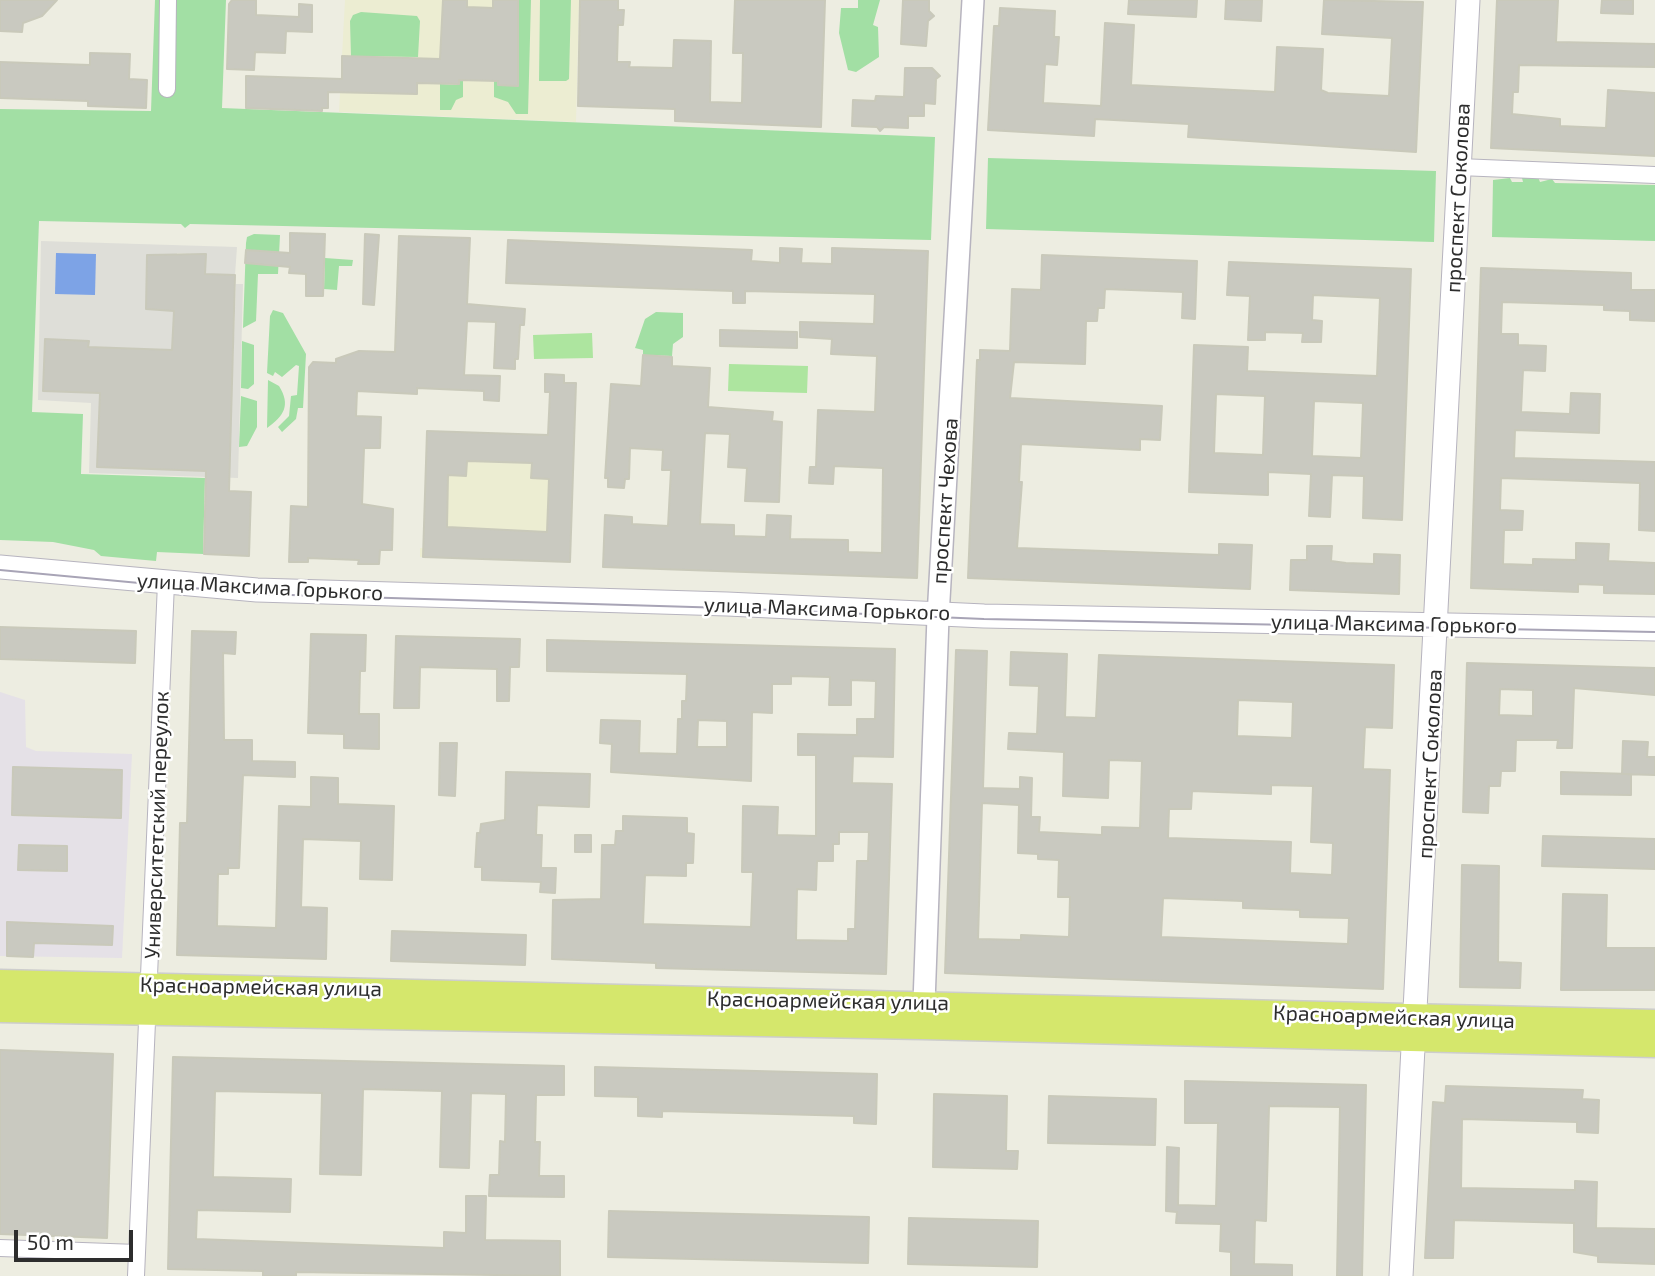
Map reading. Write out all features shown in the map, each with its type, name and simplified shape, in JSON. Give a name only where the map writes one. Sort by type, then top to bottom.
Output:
[{"type":"main road","name":"проспект Соколова","points":[[1401,1276],[1417,1027],[1468,0]]},
{"type":"main road","name":"улица Максима Горького","points":[[0,567],[270,591],[938,614],[1655,629]]},
{"type":"main road","name":"Красноармейская улица","points":[[0,983],[924,1003],[1417,1027],[1655,1044]]},
{"type":"main road","name":"Красноармейская улица","points":[[0,1009],[1417,1027],[1655,1023]]},
{"type":"street","name":"проспект Чехова","points":[[924,1003],[938,614],[973,0]]},
{"type":"street","points":[[167,89],[171,2]]},
{"type":"street","points":[[1459,167],[1655,176]]},
{"type":"street","name":"Университетский переулок","points":[[136,1276],[166,583]]},
{"type":"street","points":[[0,1248],[137,1253]]},
{"type":"shaded area","points":[[345,0],[579,0],[576,122],[339,112]]},
{"type":"shaded area","points":[[41,241],[237,247],[235,275],[205,274],[205,254],[177,253],[177,263],[168,255],[148,255],[146,309],[174,311],[172,350],[88,347],[88,341],[45,339],[43,391],[100,393],[98,467],[229,471],[236,284],[243,284],[238,478],[89,473],[91,403],[38,400]]},
{"type":"shaded area","points":[[545,374],[564,375],[564,382],[576,383],[570,562],[420,557],[420,548],[423,548],[427,431],[548,435],[550,393],[545,392]]},
{"type":"shaded area","points":[[0,692],[25,700],[26,747],[36,751],[132,754],[122,958],[0,956]]},
{"type":"green space","points":[[155,0],[226,0],[222,108],[935,137],[931,240],[190,224],[185,228],[181,224],[39,221],[32,412],[83,414],[81,474],[205,478],[203,554],[157,552],[156,561],[101,556],[94,550],[53,542],[0,540],[0,109],[151,111]]},
{"type":"green space","points":[[519,0],[531,0],[528,114],[516,114],[508,102],[494,97],[494,81],[498,81],[498,86],[518,86]]},
{"type":"green space","points":[[540,0],[571,0],[569,79],[566,81],[539,81]]},
{"type":"green space","points":[[858,0],[880,0],[873,25],[878,27],[879,57],[856,72],[848,70],[839,33],[841,8],[858,8]]},
{"type":"green space","points":[[361,12],[417,16],[420,21],[418,57],[351,56],[350,21],[353,15]]},
{"type":"green space","points":[[460,80],[463,80],[463,97],[456,100],[451,110],[440,110],[440,84],[459,85]]},
{"type":"green space","points":[[988,158],[1436,171],[1434,242],[986,229]]},
{"type":"green space","points":[[1538,177],[1540,182],[1552,179],[1555,183],[1655,185],[1655,241],[1492,237],[1493,180],[1510,178],[1512,182],[1523,182],[1522,178]]},
{"type":"green space","points":[[254,234],[280,235],[278,274],[258,274],[256,321],[243,328],[246,243],[247,237]]},
{"type":"green space","points":[[325,258],[353,260],[352,266],[339,266],[337,290],[324,289]]},
{"type":"green space","points":[[273,310],[283,313],[306,354],[303,408],[298,408],[296,419],[282,432],[278,427],[289,416],[291,396],[297,395],[299,366],[296,365],[282,377],[275,372],[273,376],[267,373],[270,316]]},
{"type":"green space","points":[[656,312],[683,313],[683,337],[673,344],[672,356],[643,355],[643,350],[635,348],[645,319]]},
{"type":"green space","points":[[592,333],[593,358],[534,359],[533,335]]},
{"type":"green space","points":[[242,341],[254,345],[254,384],[248,389],[241,388]]},
{"type":"green space","points":[[729,364],[808,366],[807,393],[728,391]]},
{"type":"green space","points":[[268,380],[279,386],[285,404],[278,419],[267,428]]},
{"type":"green space","points":[[241,396],[257,401],[257,427],[247,446],[239,447]]},
{"type":"water","points":[[56,253],[96,254],[95,295],[55,294]]},
{"type":"building","points":[[0,0],[57,0],[42,16],[23,23],[22,32],[0,31]]},
{"type":"building","points":[[232,0],[256,0],[256,15],[299,17],[299,4],[312,5],[312,32],[286,31],[285,53],[255,52],[254,70],[227,69],[229,4]]},
{"type":"building","points":[[443,0],[467,0],[467,7],[493,8],[493,0],[518,0],[518,86],[498,85],[498,81],[417,83],[417,94],[328,92],[328,108],[322,108],[322,111],[246,108],[246,76],[342,79],[342,56],[440,59]]},
{"type":"building","points":[[580,0],[618,0],[618,10],[624,10],[623,25],[618,25],[617,62],[630,62],[629,67],[673,68],[674,40],[711,41],[710,102],[742,103],[743,53],[733,53],[735,0],[825,0],[821,127],[675,121],[675,109],[578,106]]},
{"type":"building","points":[[903,0],[929,0],[929,11],[934,16],[928,21],[926,46],[901,44]]},
{"type":"building","points":[[1129,0],[1197,0],[1196,17],[1128,14]]},
{"type":"building","points":[[1226,0],[1262,0],[1261,21],[1225,19]]},
{"type":"building","points":[[1324,0],[1423,2],[1416,152],[1188,137],[1189,124],[1095,119],[1094,136],[988,130],[994,26],[999,26],[1000,8],[1055,11],[1054,37],[1059,37],[1057,65],[1045,64],[1043,103],[1101,106],[1105,23],[1134,25],[1131,85],[1275,92],[1277,47],[1323,49],[1321,90],[1328,93],[1389,96],[1392,38],[1322,34]]},
{"type":"building","points":[[1497,0],[1558,0],[1556,42],[1655,44],[1655,67],[1519,65],[1518,92],[1513,92],[1512,114],[1560,119],[1560,126],[1606,128],[1608,90],[1655,93],[1655,156],[1491,148]]},
{"type":"building","points":[[1602,0],[1633,0],[1633,14],[1601,13]]},
{"type":"building","points":[[90,53],[130,54],[129,79],[147,80],[146,108],[88,106],[88,101],[0,98],[0,62],[90,65]]},
{"type":"building","points":[[905,68],[932,68],[940,76],[936,79],[935,104],[924,103],[924,116],[908,116],[908,128],[884,127],[880,131],[877,127],[852,126],[853,100],[875,101],[876,96],[904,97]]},
{"type":"building","points":[[290,233],[325,234],[323,296],[306,296],[306,274],[289,273],[290,267],[245,263],[246,250],[290,253]]},
{"type":"building","points":[[365,234],[379,235],[374,305],[363,304]]},
{"type":"building","points":[[399,236],[470,238],[467,304],[525,309],[524,325],[520,325],[515,369],[494,368],[496,322],[467,321],[464,375],[500,376],[499,401],[484,400],[484,391],[417,388],[417,394],[357,391],[356,416],[381,417],[380,448],[364,448],[362,504],[393,509],[392,550],[380,550],[379,564],[358,564],[359,560],[308,558],[308,562],[289,562],[291,506],[308,507],[309,367],[313,362],[336,363],[336,359],[359,351],[395,352]]},
{"type":"building","points":[[508,240],[752,250],[751,261],[780,263],[780,248],[802,249],[801,263],[832,264],[832,248],[928,251],[917,578],[603,567],[605,515],[632,517],[632,524],[668,526],[671,470],[662,470],[663,450],[630,448],[629,479],[625,479],[624,488],[608,487],[608,478],[605,478],[611,384],[641,386],[643,355],[672,357],[672,366],[710,368],[708,407],[773,412],[772,421],[782,422],[779,502],[745,501],[747,468],[728,467],[730,434],[705,433],[700,524],[734,525],[734,536],[766,537],[767,515],[791,516],[790,539],[848,540],[848,552],[882,553],[883,468],[834,466],[833,484],[809,483],[810,467],[816,467],[818,410],[875,412],[877,356],[831,354],[832,339],[800,337],[800,322],[874,324],[875,294],[745,291],[745,303],[733,303],[733,291],[506,283]]},
{"type":"building","points":[[206,254],[205,274],[235,275],[229,491],[251,492],[249,556],[204,554],[206,471],[97,467],[100,393],[43,391],[45,339],[89,341],[88,347],[172,350],[174,311],[146,309],[147,255]]},
{"type":"building","points":[[1042,255],[1197,261],[1195,319],[1182,318],[1183,292],[1105,289],[1104,308],[1098,308],[1097,321],[1086,321],[1085,364],[1014,362],[1010,398],[1162,406],[1160,440],[1140,439],[1140,450],[1021,444],[1019,482],[1022,482],[1017,548],[1219,555],[1219,544],[1252,545],[1250,589],[968,578],[977,360],[980,360],[980,350],[1010,351],[1012,289],[1041,290]]},
{"type":"building","points":[[1229,262],[1411,269],[1402,520],[1363,518],[1364,476],[1332,475],[1330,517],[1309,516],[1311,474],[1268,472],[1268,495],[1189,492],[1194,345],[1248,347],[1247,371],[1377,376],[1380,298],[1313,295],[1312,320],[1322,321],[1321,342],[1302,342],[1303,333],[1265,332],[1265,340],[1248,340],[1250,296],[1227,295]],"holes":[[[1216,394],[1265,396],[1263,455],[1214,453]],[[1314,401],[1363,403],[1361,458],[1312,456]]]},
{"type":"building","points":[[1481,268],[1631,273],[1631,290],[1655,290],[1655,321],[1630,320],[1630,311],[1604,310],[1604,305],[1502,302],[1501,334],[1518,334],[1518,345],[1546,346],[1545,371],[1523,370],[1521,412],[1570,414],[1571,393],[1600,394],[1599,433],[1515,430],[1514,458],[1655,462],[1655,531],[1639,530],[1640,483],[1501,478],[1500,510],[1523,511],[1522,530],[1504,530],[1503,564],[1533,565],[1533,559],[1576,560],[1576,543],[1609,544],[1608,561],[1655,563],[1655,594],[1604,593],[1604,585],[1578,584],[1578,592],[1471,588]]},
{"type":"building","points":[[720,330],[797,332],[797,348],[720,346]]},
{"type":"building","points":[[545,374],[564,375],[564,383],[576,383],[570,562],[423,557],[427,431],[548,435],[550,392],[545,392]],"holes":[[[467,461],[532,463],[531,478],[549,479],[547,532],[447,527],[448,475],[466,476]]]},
{"type":"building","points":[[1307,546],[1332,546],[1331,561],[1346,563],[1374,564],[1374,554],[1400,555],[1399,594],[1290,590],[1291,560],[1307,560]]},
{"type":"building","points":[[0,627],[136,631],[135,663],[0,659]]},
{"type":"building","points":[[192,631],[236,632],[235,654],[223,653],[224,740],[252,740],[252,761],[295,762],[295,777],[243,775],[239,868],[228,868],[228,874],[218,874],[217,926],[276,928],[279,806],[311,807],[311,777],[338,778],[338,804],[394,806],[392,880],[360,879],[361,841],[303,839],[301,907],[327,908],[326,959],[177,955],[180,823],[187,823]]},
{"type":"building","points":[[311,634],[366,635],[365,671],[360,671],[359,714],[379,714],[379,749],[344,748],[344,734],[308,733]]},
{"type":"building","points":[[396,636],[520,639],[519,667],[510,667],[509,701],[497,701],[497,669],[420,667],[419,708],[394,708]]},
{"type":"building","points":[[547,640],[895,649],[893,757],[853,756],[852,783],[892,784],[886,974],[656,968],[656,963],[552,959],[553,900],[601,899],[602,845],[615,845],[616,831],[623,831],[623,816],[687,818],[687,833],[694,834],[693,863],[686,863],[686,876],[645,875],[643,924],[751,927],[753,872],[742,872],[743,806],[778,807],[777,835],[816,836],[816,755],[798,755],[798,734],[857,735],[857,719],[875,719],[876,681],[851,680],[851,705],[829,705],[830,677],[791,676],[791,684],[772,684],[772,713],[752,712],[751,781],[611,772],[612,744],[600,743],[601,720],[640,721],[639,753],[677,754],[678,719],[682,719],[682,701],[686,701],[687,674],[547,671]],"holes":[[[698,720],[727,721],[727,747],[697,747]],[[839,832],[869,832],[868,861],[857,861],[855,929],[848,929],[848,941],[796,940],[797,889],[816,890],[817,861],[833,861],[833,844],[839,844]]]},
{"type":"building","points":[[956,650],[987,651],[983,788],[1020,789],[1020,777],[1032,778],[1031,817],[1040,817],[1039,832],[1102,835],[1102,827],[1140,828],[1142,761],[1109,760],[1108,798],[1063,796],[1064,752],[1008,749],[1009,733],[1037,734],[1039,686],[1010,685],[1011,652],[1067,654],[1065,717],[1096,718],[1099,655],[1394,665],[1392,728],[1365,727],[1363,769],[1390,770],[1383,989],[945,973]],"holes":[[[1238,700],[1293,702],[1292,738],[1237,736]],[[1271,785],[1313,786],[1311,842],[1333,843],[1332,875],[1290,873],[1291,842],[1168,838],[1169,809],[1191,809],[1192,791],[1271,794]],[[982,803],[1019,805],[1018,853],[1038,854],[1038,859],[1059,860],[1058,897],[1070,897],[1069,937],[1021,935],[1021,940],[978,939]],[[1163,898],[1243,901],[1243,908],[1300,910],[1300,917],[1349,918],[1348,944],[1161,937]]]},
{"type":"building","points":[[1467,663],[1655,668],[1655,695],[1574,688],[1572,748],[1557,748],[1558,740],[1516,740],[1515,771],[1501,771],[1500,786],[1489,786],[1488,813],[1463,812]],"holes":[[[1500,689],[1533,690],[1533,716],[1499,715]]]},
{"type":"building","points":[[1623,741],[1648,742],[1647,757],[1655,757],[1655,775],[1622,774]]},
{"type":"building","points":[[440,743],[457,743],[455,796],[439,795]]},
{"type":"building","points":[[13,767],[122,770],[121,818],[12,815]]},
{"type":"building","points":[[506,772],[590,774],[589,807],[537,805],[536,835],[542,835],[541,868],[556,868],[555,893],[540,892],[541,882],[482,880],[482,867],[475,867],[477,833],[480,833],[481,824],[505,820]]},
{"type":"building","points":[[1561,772],[1631,774],[1631,795],[1561,794]]},
{"type":"building","points":[[575,835],[591,835],[591,852],[575,852]]},
{"type":"building","points":[[1543,836],[1655,839],[1655,869],[1542,866]]},
{"type":"building","points":[[19,845],[67,846],[67,871],[18,870]]},
{"type":"building","points":[[1462,865],[1499,866],[1498,962],[1521,963],[1520,988],[1460,987]]},
{"type":"building","points":[[1563,894],[1607,895],[1606,948],[1655,948],[1655,990],[1561,990]]},
{"type":"building","points":[[7,922],[113,926],[112,945],[34,943],[33,957],[7,956]]},
{"type":"building","points":[[392,931],[526,935],[525,965],[391,961]]},
{"type":"building","points":[[0,1050],[113,1054],[107,1238],[0,1234]]},
{"type":"building","points":[[173,1057],[564,1066],[564,1095],[536,1095],[535,1142],[540,1142],[539,1176],[564,1176],[564,1197],[489,1196],[490,1175],[499,1175],[500,1141],[505,1142],[506,1094],[471,1093],[469,1168],[440,1167],[442,1091],[363,1089],[361,1175],[320,1174],[322,1093],[215,1091],[213,1177],[291,1179],[290,1212],[197,1210],[196,1239],[444,1248],[444,1232],[466,1233],[466,1196],[486,1196],[485,1240],[560,1241],[560,1276],[296,1272],[296,1276],[263,1276],[263,1271],[168,1269]]},
{"type":"building","points":[[595,1067],[877,1074],[876,1124],[854,1123],[854,1116],[662,1111],[662,1117],[638,1116],[638,1097],[595,1096]]},
{"type":"building","points":[[1185,1081],[1366,1085],[1362,1276],[1337,1276],[1340,1107],[1269,1106],[1266,1221],[1255,1220],[1254,1264],[1292,1265],[1292,1276],[1231,1276],[1231,1252],[1220,1251],[1221,1224],[1176,1223],[1177,1212],[1166,1211],[1167,1147],[1179,1148],[1178,1205],[1216,1206],[1218,1123],[1185,1123]]},
{"type":"building","points":[[1446,1086],[1583,1090],[1582,1099],[1599,1100],[1598,1133],[1577,1132],[1577,1122],[1462,1119],[1461,1188],[1575,1190],[1575,1181],[1597,1182],[1596,1228],[1655,1229],[1655,1264],[1598,1262],[1598,1256],[1574,1252],[1574,1223],[1454,1220],[1453,1258],[1425,1258],[1433,1102],[1445,1103]]},
{"type":"building","points":[[934,1094],[1007,1096],[1006,1151],[1018,1151],[1017,1169],[933,1167]]},
{"type":"building","points":[[1049,1096],[1156,1099],[1155,1145],[1048,1143]]},
{"type":"building","points":[[609,1211],[869,1217],[868,1263],[608,1257]]},
{"type":"building","points":[[909,1218],[1038,1221],[1037,1267],[908,1264]]},
{"type":"tram line","points":[[0,570],[257,594],[726,608],[984,619],[1655,632]]}]
